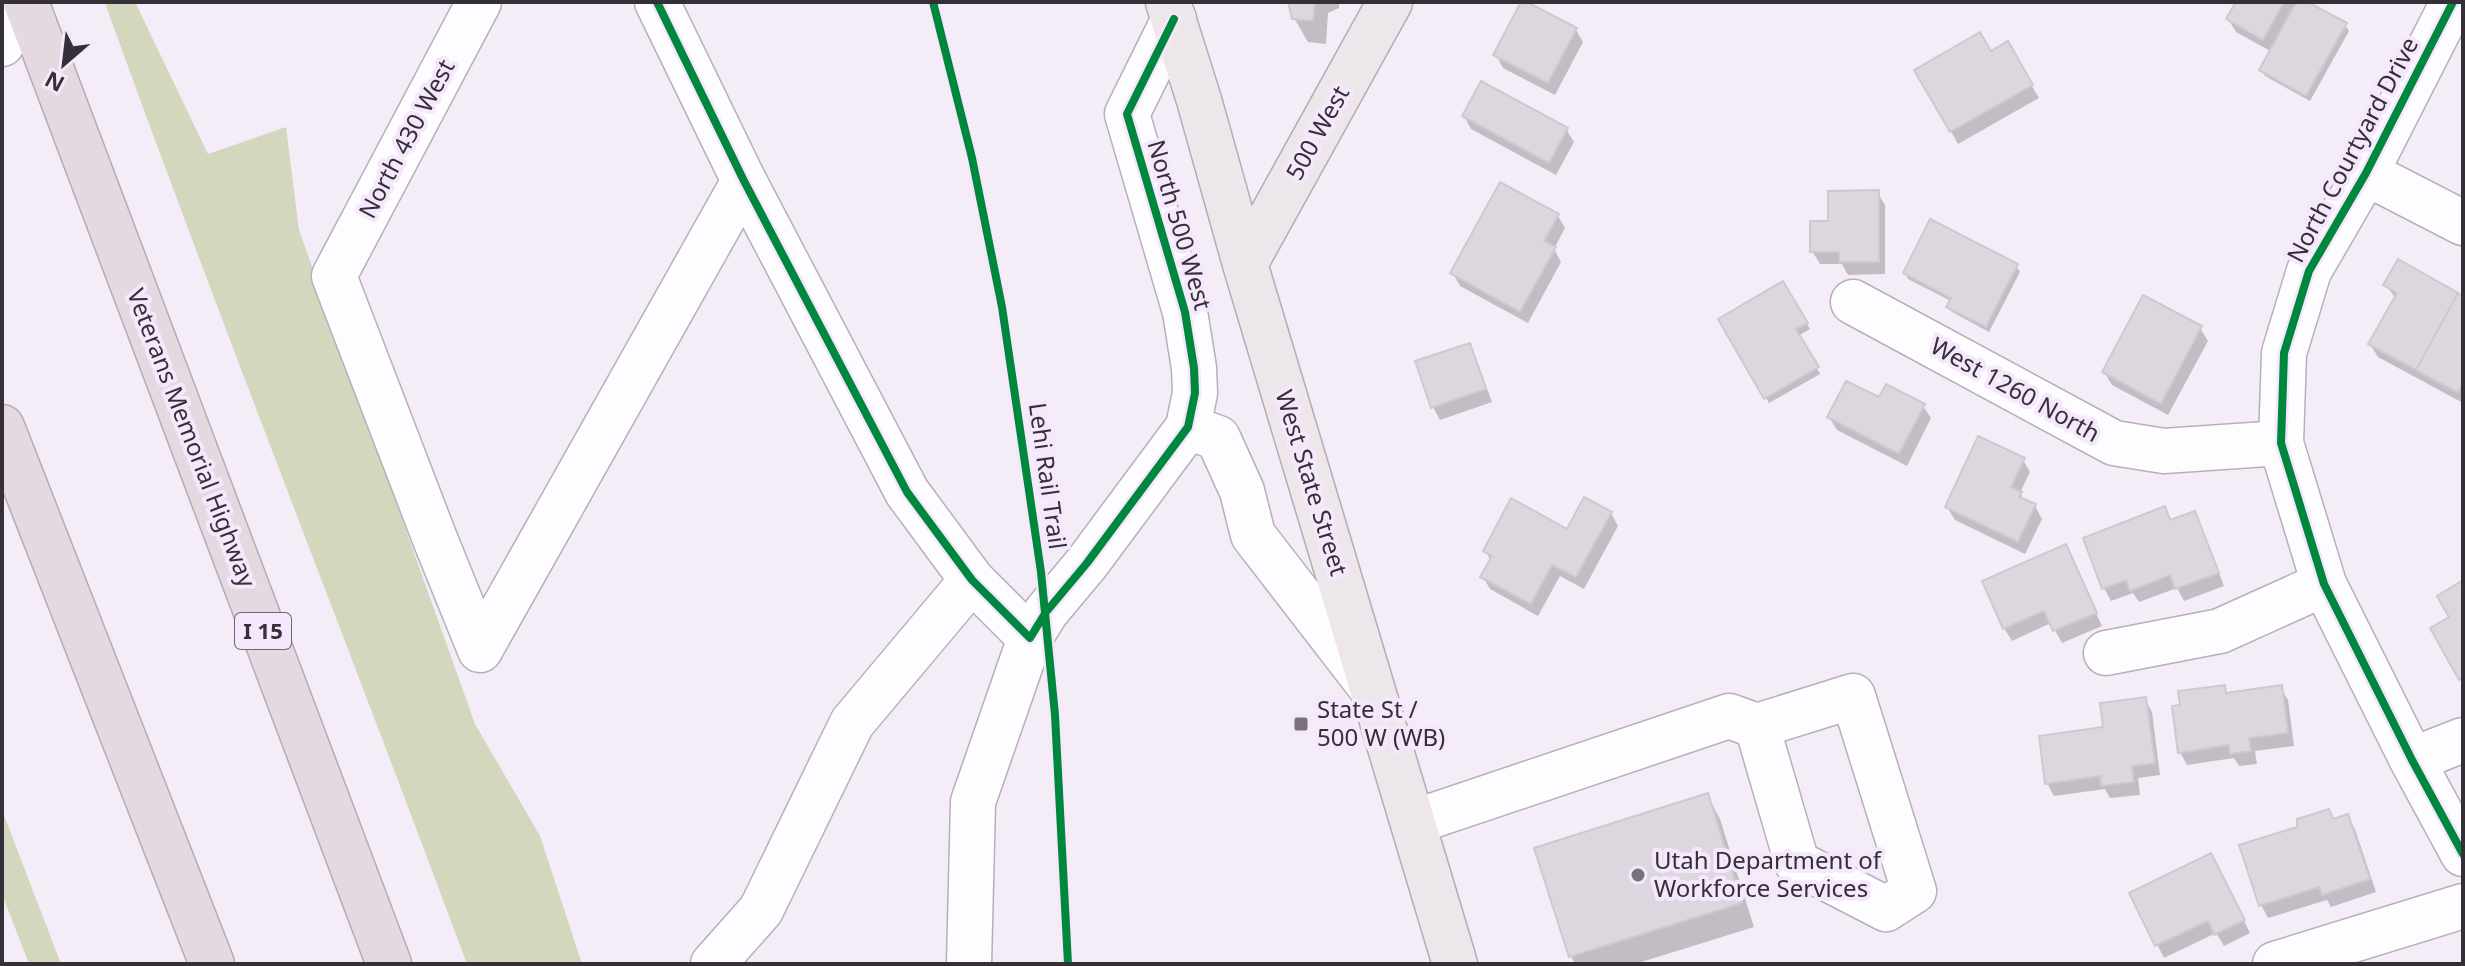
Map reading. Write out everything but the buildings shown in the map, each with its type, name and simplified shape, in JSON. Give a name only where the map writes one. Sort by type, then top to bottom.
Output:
[{"type":"highway","name":"Veterans Memorial Highway","points":[[25,2],[389,964]]},
{"type":"highway","points":[[2,427],[212,964]]},
{"type":"main road","name":"500 West","points":[[1245,264],[1390,2]]},
{"type":"main road","name":"West State Street","points":[[1171,11],[1455,964]]},
{"type":"street","points":[[2,44],[25,2]]},
{"type":"street","name":"North 430 West","points":[[479,2],[334,276],[480,650],[744,181]]},
{"type":"street","points":[[657,2],[744,181],[907,492],[972,580],[1030,638]]},
{"type":"street","name":"North Courtyard Drive","points":[[2453,2],[2366,173],[2309,271],[2284,353],[2281,443],[2324,584],[2463,854]]},
{"type":"street","name":"North 500 West","points":[[969,964],[973,802],[1030,638],[1046,612],[1087,563],[1188,427],[1195,393],[1185,312],[1127,114],[1171,11]]},
{"type":"street","points":[[2366,173],[2463,223]]},
{"type":"street","name":"West 1260 North","points":[[1853,302],[2114,443],[2164,451],[2281,443]]},
{"type":"street","points":[[1188,427],[1218,438],[1242,491],[1253,535],[1375,693]]},
{"type":"street","points":[[713,964],[761,910],[852,723],[972,580]]},
{"type":"street","points":[[2106,653],[2220,631],[2324,584]]},
{"type":"street","points":[[1414,822],[1729,716],[1757,726],[1853,696],[1914,891],[1886,909],[1797,863],[1757,726]]},
{"type":"street","points":[[2412,760],[2463,740]]},
{"type":"street","points":[[2275,964],[2463,906]]},
{"type":"green space","points":[[107,2],[135,2],[208,154],[286,127],[299,230],[475,724],[540,836],[582,964],[467,964],[195,246]]},
{"type":"green space","points":[[2,810],[61,964],[29,964],[2,894]]},
{"type":"cycle path","points":[[657,2],[744,181],[907,492],[972,580],[1030,638],[1046,612],[1087,563],[1188,427],[1195,393],[1185,312],[1127,114],[1174,19]]},
{"type":"cycle path","name":"Lehi Rail Trail","points":[[933,2],[972,158],[1002,307],[1041,572],[1055,715],[1068,964]]},
{"type":"cycle path","points":[[2453,2],[2366,173],[2309,271],[2284,353],[2281,443],[2324,584],[2463,854]]},
{"type":"place","name":"State St / 500 W (WB)","points":[[1301,724]]},
{"type":"place","name":"Utah Department of Workforce Services","points":[[1638,875]]}]
